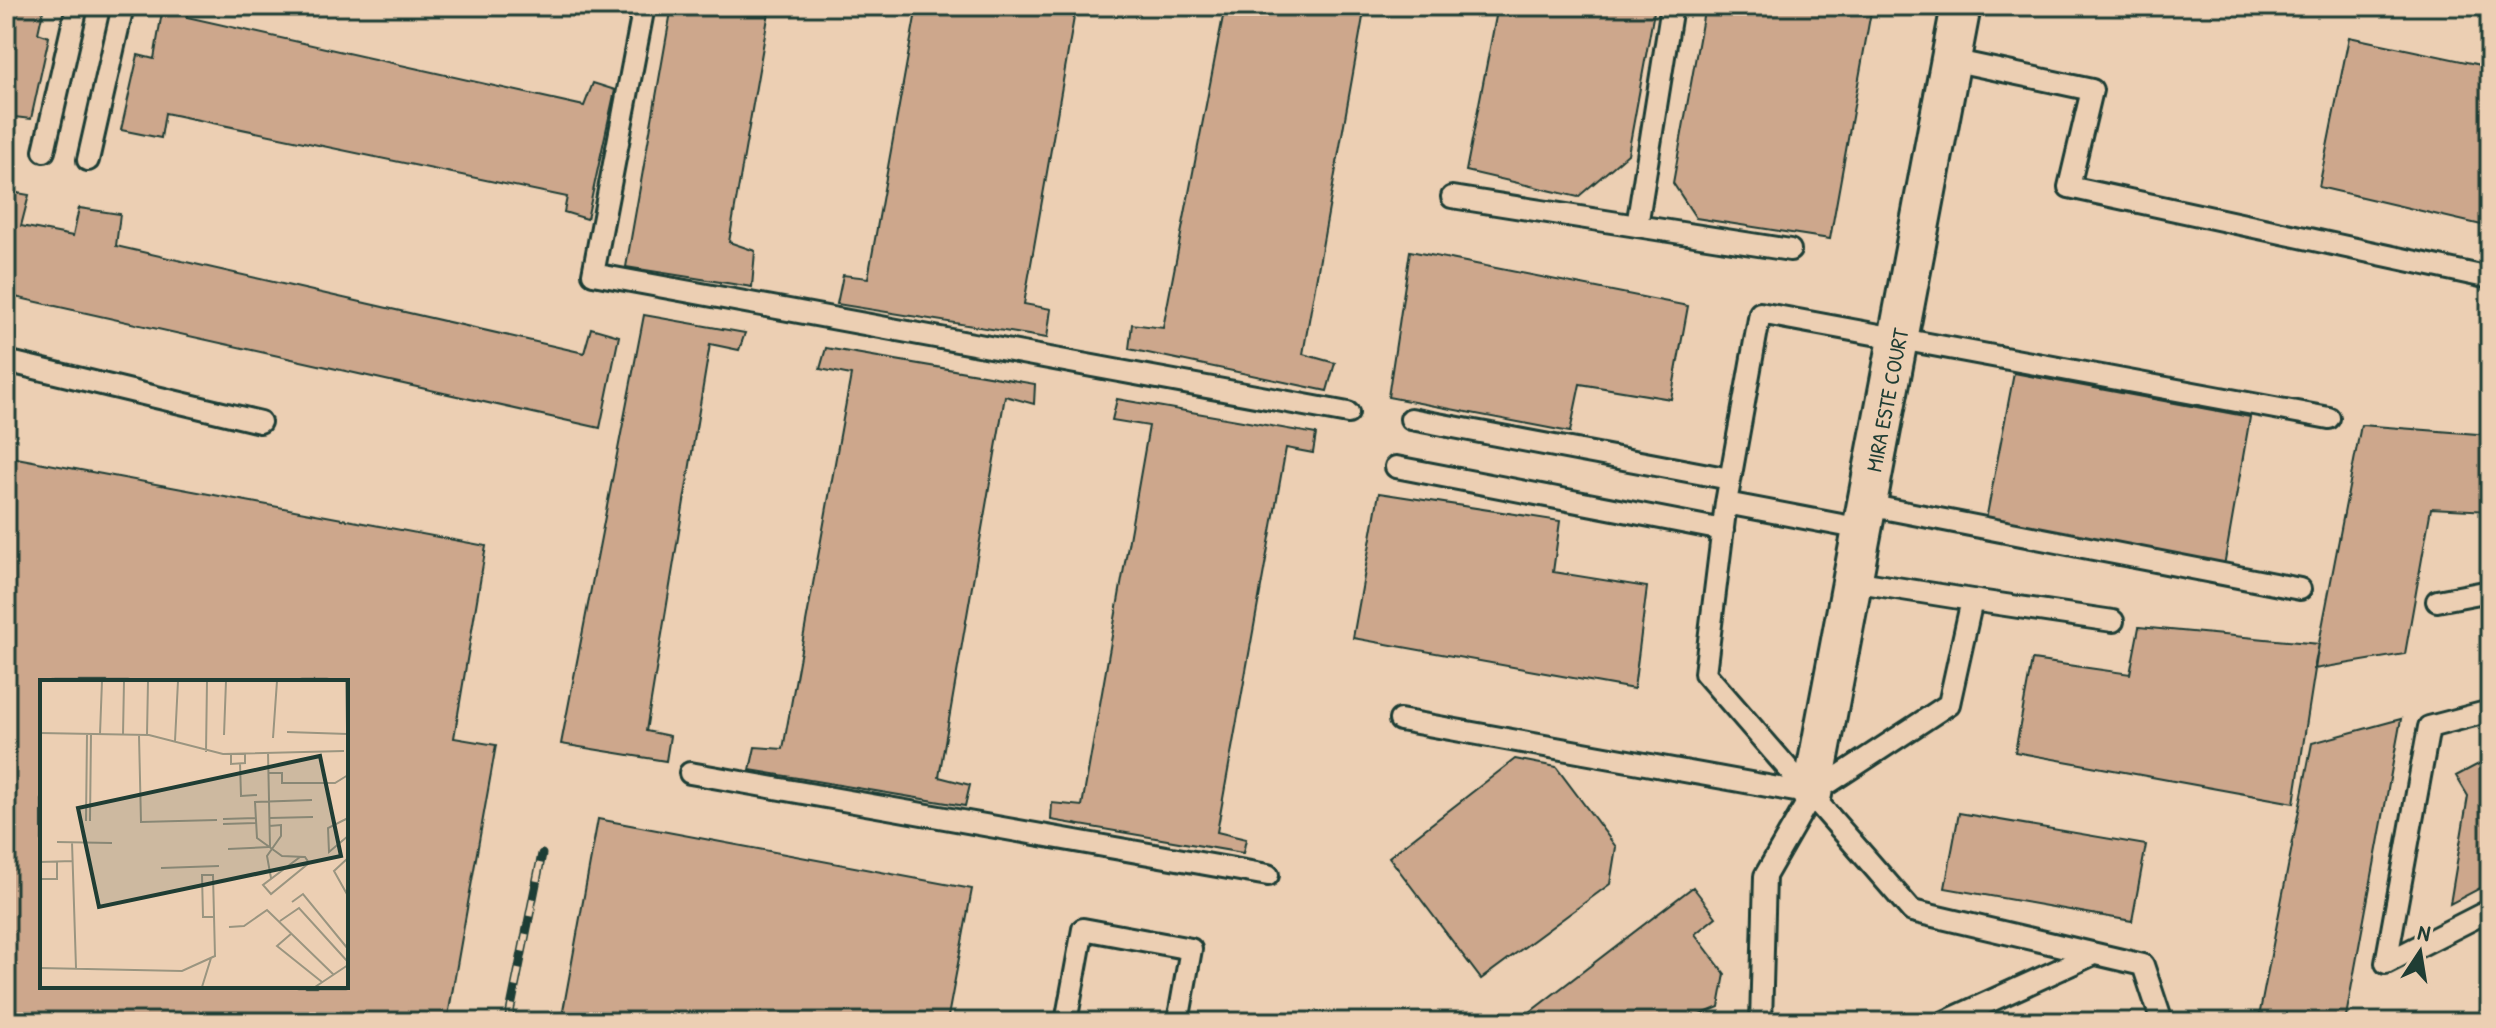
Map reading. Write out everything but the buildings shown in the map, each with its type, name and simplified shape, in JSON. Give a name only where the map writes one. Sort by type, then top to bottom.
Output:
[{"type":"street","name":"MIRA ESTE COURT","points":[[1812,794],[1961,6]]},
{"type":"lane","points":[[44,151],[77,6]]},
{"type":"lane","points":[[88,160],[123,6]]},
{"type":"lane","points":[[644,6],[593,274],[1348,413]]},
{"type":"lane","points":[[1637,226],[1672,6]]},
{"type":"lane","points":[[1951,60],[2092,90],[2069,187],[2490,278]]},
{"type":"lane","points":[[1452,197],[1790,250]]},
{"type":"lane","points":[[2162,1022],[2143,965],[1912,911],[1705,673],[1726,503],[1760,313],[2329,418]]},
{"type":"lane","points":[[6,361],[260,422]]},
{"type":"lane","points":[[1411,419],[1730,479]]},
{"type":"lane","points":[[1396,467],[1723,530]]},
{"type":"lane","points":[[1726,503],[1865,517],[2300,589]]},
{"type":"lane","points":[[1852,581],[2113,621]]},
{"type":"lane","points":[[2437,601],[2490,591]]},
{"type":"lane","points":[[1761,1022],[1765,876],[1812,794],[1949,704],[1972,600]]},
{"type":"lane","points":[[2490,711],[2429,727],[2386,963],[2490,910]]},
{"type":"lane","points":[[1400,720],[1812,794]]},
{"type":"lane","points":[[690,773],[1268,875]]},
{"type":"lane","points":[[1066,1022],[1083,929],[1191,949],[1178,1022]]},
{"type":"lane","points":[[1944,1022],[2094,954]]},
{"type":"railway","points":[[508,1022],[542,854]]}]
